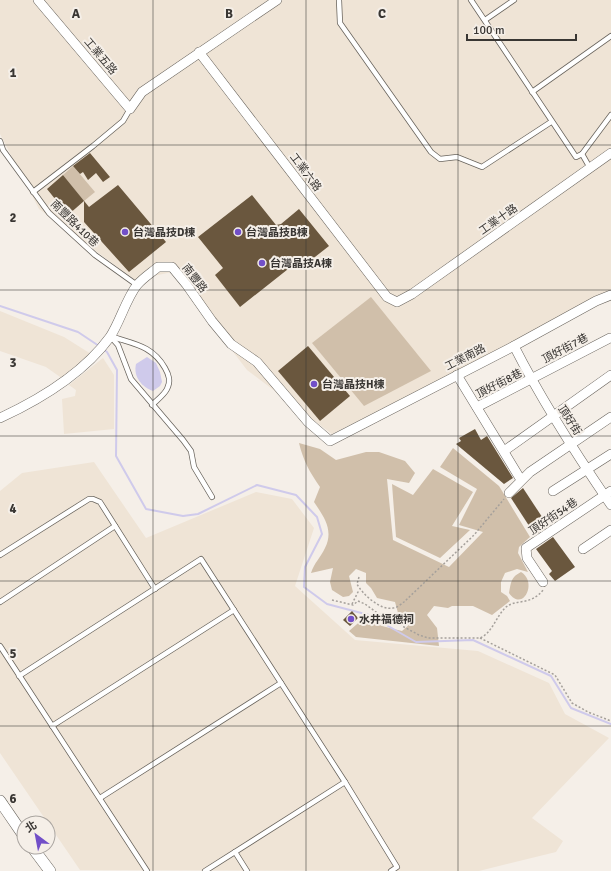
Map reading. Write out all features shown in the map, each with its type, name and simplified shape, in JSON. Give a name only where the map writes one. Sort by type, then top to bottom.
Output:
[{"type":"street","name":"工業五路","points":[[38,0],[130,109]]},
{"type":"street","points":[[130,109],[142,92],[277,0]]},
{"type":"street","name":"工業六路","points":[[200,52],[387,297],[397,302]]},
{"type":"street","name":"工業十路","points":[[397,302],[412,294],[611,153]]},
{"type":"street","name":"南豐路","points":[[0,418],[29,404],[63,383],[92,357],[110,336],[137,285],[158,267],[172,267],[231,344],[257,362],[308,422],[330,441]]},
{"type":"street","name":"工業南路","points":[[330,441],[514,346],[596,301],[611,295]]},
{"type":"street","name":"頂好街7巷","points":[[531,379],[610,338]]},
{"type":"street","name":"頂好街","points":[[514,346],[531,379],[553,416],[588,469],[608,493],[611,505]]},
{"type":"street","points":[[457,375],[521,480]]},
{"type":"street","points":[[504,451],[611,375]]},
{"type":"street","name":"頂好街8巷","points":[[477,407],[531,379]]},
{"type":"street","points":[[509,493],[530,472],[611,417]]},
{"type":"street","points":[[553,491],[611,454]]},
{"type":"street","name":"頂好街54巷","points":[[543,582],[527,558],[526,548],[608,493]]},
{"type":"street","points":[[583,549],[611,530]]},
{"type":"street","points":[[0,801],[16,824]]},
{"type":"street","points":[[38,855],[50,871]]},
{"type":"lane","points":[[339,0],[340,23],[431,152],[440,159],[457,157],[482,167],[552,122]]},
{"type":"lane","points":[[471,0],[576,157],[582,154],[611,115]]},
{"type":"lane","points":[[485,20],[514,0]]},
{"type":"lane","points":[[532,92],[611,36]]},
{"type":"lane","points":[[34,192],[123,121],[130,109]]},
{"type":"lane","name":"南豐路410巷","points":[[0,141],[3,150],[49,213],[95,255],[137,285]]},
{"type":"lane","points":[[582,154],[590,168]]},
{"type":"lane","points":[[110,336],[118,345],[131,380],[184,440],[191,451],[194,467],[212,497]]},
{"type":"lane","points":[[110,336],[152,351],[162,363],[170,381],[166,390],[152,405]]},
{"type":"lane","points":[[0,555],[89,499],[93,499],[100,502],[155,589]]},
{"type":"lane","points":[[0,602],[115,526]]},
{"type":"lane","points":[[19,676],[201,559],[345,782],[397,867],[391,871]]},
{"type":"lane","points":[[52,726],[234,610]]},
{"type":"lane","points":[[0,646],[147,871]]},
{"type":"lane","points":[[100,798],[281,683]]},
{"type":"lane","points":[[205,871],[345,782]]},
{"type":"lane","points":[[235,852],[246,871]]},
{"type":"path","points":[[360,577],[357,584],[360,589],[373,601],[385,608],[394,609],[404,602],[474,535],[509,493]]},
{"type":"path","points":[[480,638],[489,630],[505,608],[512,604],[532,600],[538,596],[544,590],[545,587],[543,582]]},
{"type":"path","points":[[352,604],[360,589]]},
{"type":"path","points":[[332,600],[353,605],[358,601],[362,602],[376,612],[428,638],[480,638],[555,675],[572,703],[588,712],[611,721]]},
{"type":"shaded area","points":[[0,0],[611,0],[611,295],[332,434],[247,370],[172,272],[135,280],[39,209],[0,134]]},
{"type":"shaded area","points":[[73,166],[95,192],[84,201],[63,175]]},
{"type":"shaded area","points":[[371,297],[431,371],[364,406],[312,343]]},
{"type":"shaded area","points":[[0,311],[64,337],[91,354],[63,379],[46,367],[0,351]]},
{"type":"shaded area","points":[[147,357],[156,363],[162,382],[160,386],[153,391],[145,387],[139,381],[135,369],[136,364]]},
{"type":"shaded area","points":[[103,358],[114,375],[114,429],[64,434],[62,399],[75,396],[76,390],[69,385]]},
{"type":"shaded area","points":[[299,443],[320,449],[336,460],[366,452],[379,452],[405,461],[415,473],[409,483],[387,479],[393,540],[449,567],[483,532],[459,525],[477,489],[440,467],[453,448],[499,486],[530,537],[519,547],[518,553],[528,572],[517,569],[505,573],[501,582],[501,592],[507,596],[510,601],[492,615],[473,606],[452,606],[448,608],[434,606],[427,615],[437,628],[439,646],[356,637],[349,631],[364,618],[382,626],[402,631],[411,623],[398,613],[395,602],[377,598],[366,583],[366,573],[356,569],[349,576],[353,592],[349,596],[343,597],[332,590],[330,582],[333,568],[311,573],[328,541],[328,529],[324,518],[314,502],[320,487],[307,466]]},
{"type":"shaded area","points":[[94,462],[146,538],[256,492],[292,499],[314,528],[295,586],[355,640],[478,651],[549,683],[565,714],[609,738],[532,818],[563,841],[556,852],[479,871],[80,870],[56,835],[56,815],[42,815],[0,753],[0,491],[22,473]]},
{"type":"shaded area","points":[[433,469],[473,492],[452,526],[470,530],[440,558],[396,537],[392,484],[413,495]]},
{"type":"shaded area","points":[[521,572],[526,577],[528,588],[527,594],[519,600],[514,598],[509,593],[512,580]]},
{"type":"building","points":[[90,153],[110,177],[103,182],[96,173],[88,180],[83,172],[80,174],[73,166]]},
{"type":"building","name":"台灣晶技D棟","points":[[63,175],[89,207],[118,185],[166,242],[129,272],[84,222],[84,201],[68,215],[47,189]]},
{"type":"building","points":[[252,195],[276,225],[281,224],[299,209],[329,246],[306,264],[302,258],[240,307],[215,275],[223,268],[198,237]]},
{"type":"building","name":"台灣晶技H棟","points":[[308,346],[350,396],[320,421],[278,371]]},
{"type":"building","points":[[475,429],[481,440],[487,436],[513,478],[504,484],[456,444],[461,441],[459,438]]},
{"type":"building","points":[[523,488],[548,526],[535,535],[511,498]]},
{"type":"building","points":[[553,537],[575,567],[555,581],[549,574],[552,571],[536,549]]},
{"type":"building","name":"水井福德祠","points":[[352,611],[358,618],[350,626],[343,620]]},
{"type":"waterway","points":[[0,306],[78,332],[99,346]]},
{"type":"waterway","points":[[103,349],[107,352],[117,370],[116,456],[146,509],[183,516],[198,514],[257,485],[296,495],[317,517],[322,534],[305,567],[304,587],[327,604],[369,615],[416,642],[473,640],[551,676],[571,708],[611,724]]},
{"type":"place","name":"台灣晶技D棟","points":[[125,232]]},
{"type":"place","name":"台灣晶技B棟","points":[[238,232]]},
{"type":"place","name":"台灣晶技A棟","points":[[262,263]]},
{"type":"place","name":"台灣晶技H棟","points":[[314,384]]},
{"type":"place","name":"水井福德祠","points":[[351,619]]}]
